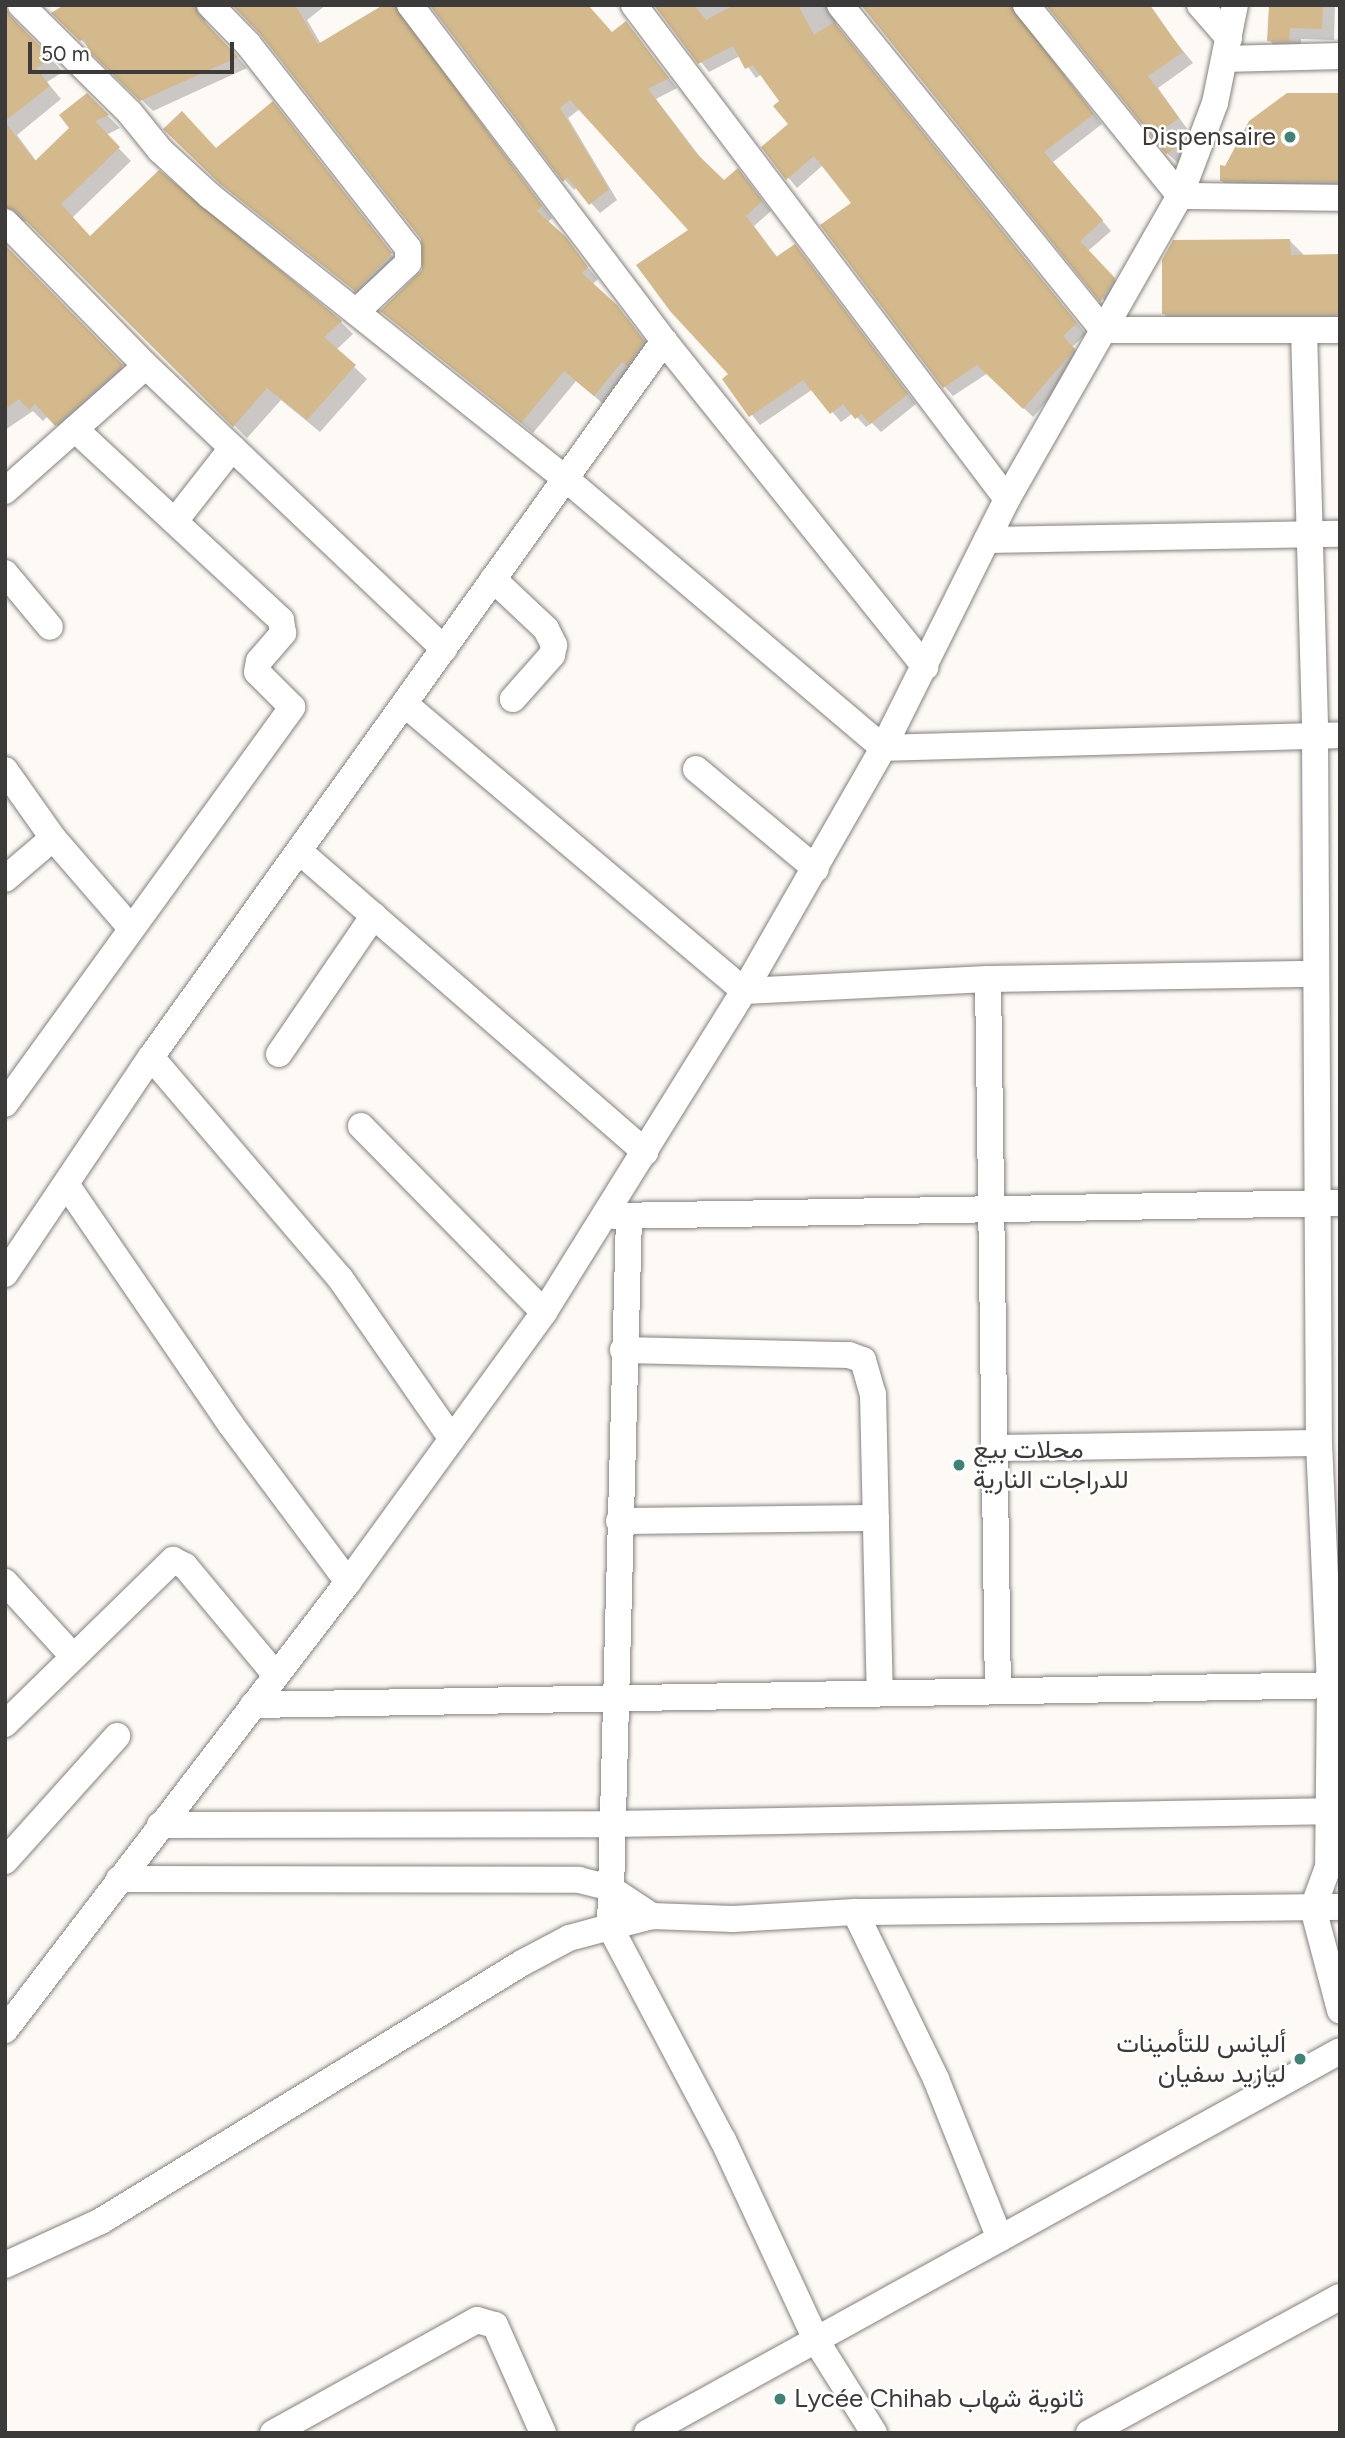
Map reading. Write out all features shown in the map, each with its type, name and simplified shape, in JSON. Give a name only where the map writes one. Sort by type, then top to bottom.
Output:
[{"type":"street","points":[[22,5],[130,113],[160,150],[565,478],[883,748],[1327,736]]},
{"type":"street","points":[[210,5],[248,44],[408,248],[408,263],[357,311]]},
{"type":"street","points":[[411,5],[664,341],[925,667]]},
{"type":"street","points":[[634,5],[1007,499]]},
{"type":"street","points":[[841,5],[1103,330]]},
{"type":"street","points":[[1026,5],[1181,196]]},
{"type":"street","points":[[1200,5],[1227,49]]},
{"type":"street","points":[[5,2030],[348,1582],[544,1312],[617,1217],[645,1152],[816,869],[925,667],[1007,499],[1181,196],[1203,142],[1227,49],[1235,5]]},
{"type":"street","points":[[1227,49],[1340,56]]},
{"type":"street","points":[[1181,196],[1340,198]]},
{"type":"street","points":[[5,222],[146,366],[444,649]]},
{"type":"street","points":[[1103,330],[1340,330]]},
{"type":"street","points":[[1304,330],[1308,535],[1327,736],[1316,974],[1329,1203],[1319,1443],[1335,1685],[1334,1811],[1328,1867],[1313,1908],[1340,2010]]},
{"type":"street","points":[[5,1274],[151,1057],[406,705],[664,341]]},
{"type":"street","points":[[5,491],[146,366]]},
{"type":"street","points":[[5,1104],[292,707],[257,671],[259,661],[284,633],[281,620],[75,429]]},
{"type":"street","points":[[175,521],[232,448]]},
{"type":"street","points":[[987,540],[1340,534]]},
{"type":"street","points":[[5,573],[50,627]]},
{"type":"street","points":[[493,579],[546,629],[554,645],[552,654],[513,699]]},
{"type":"street","points":[[406,705],[744,991],[988,979],[1316,974]]},
{"type":"street","points":[[696,769],[816,869]]},
{"type":"street","points":[[5,770],[53,838],[131,928]]},
{"type":"street","points":[[5,879],[53,838]]},
{"type":"street","points":[[299,851],[645,1152]]},
{"type":"street","points":[[279,1054],[374,915]]},
{"type":"street","points":[[988,979],[998,1691]]},
{"type":"street","points":[[151,1057],[340,1278],[452,1439]]},
{"type":"street","points":[[361,1126],[544,1312]]},
{"type":"street","points":[[66,1184],[231,1424],[348,1582]]},
{"type":"street","points":[[617,1217],[1329,1203]]},
{"type":"street","points":[[617,1217],[623,1350],[608,1887],[610,1927],[723,2140],[817,2342],[874,2433]]},
{"type":"street","points":[[623,1350],[849,1355],[863,1360],[873,1394],[880,1693]]},
{"type":"street","points":[[995,1448],[1319,1443]]},
{"type":"street","points":[[619,1521],[876,1518]]},
{"type":"street","points":[[5,1724],[72,1655],[173,1560],[185,1566],[275,1674]]},
{"type":"street","points":[[5,1582],[72,1655]]},
{"type":"street","points":[[253,1705],[1335,1685]]},
{"type":"street","points":[[5,1861],[117,1736]]},
{"type":"street","points":[[160,1825],[610,1824],[1334,1811]]},
{"type":"street","points":[[118,1879],[566,1879],[608,1887],[652,1916]]},
{"type":"street","points":[[5,2264],[101,2221],[522,1963],[569,1938],[610,1927],[652,1916],[733,1919],[855,1912],[1340,1907]]},
{"type":"street","points":[[855,1912],[936,2079],[1000,2239]]},
{"type":"street","points":[[647,2433],[817,2342],[1340,2052]]},
{"type":"street","points":[[1089,2433],[1340,2297]]},
{"type":"street","points":[[274,2433],[477,2320],[495,2325],[543,2433]]},
{"type":"building","points":[[5,5],[10,16],[52,58],[36,68],[50,86],[5,121]]},
{"type":"building","points":[[64,5],[195,5],[199,16],[238,57],[140,101],[89,51],[84,39],[80,41],[51,13]]},
{"type":"building","points":[[232,5],[295,5],[318,44],[383,5],[395,5],[542,206],[537,211],[566,237],[588,267],[582,273],[617,305],[644,341],[627,366],[622,362],[594,396],[564,371],[521,423],[380,311],[422,270],[421,239],[260,34]]},
{"type":"building","points":[[430,5],[588,5],[612,32],[626,21],[669,78],[648,89],[695,152],[724,180],[738,168],[762,201],[746,216],[776,257],[795,244],[908,394],[870,424],[862,414],[855,419],[843,404],[830,414],[803,380],[749,417],[722,379],[728,374],[670,311],[636,265],[688,230],[570,100],[560,108],[609,189],[589,205],[567,177],[563,182]]},
{"type":"building","points":[[654,5],[694,5],[706,20],[734,5],[798,5],[814,35],[834,22],[1077,323],[1063,336],[1075,349],[1023,409],[977,365],[943,388],[820,225],[851,203],[814,156],[786,180],[761,147],[788,124],[773,106],[779,101],[753,65],[745,69],[733,46],[698,64]]},
{"type":"building","points":[[861,5],[1011,5],[1094,114],[1044,152],[1103,220],[1080,241],[1115,278],[1100,302]]},
{"type":"building","points":[[1046,5],[1150,5],[1183,52],[1148,76],[1179,118],[1162,130],[1175,148],[1166,154]]},
{"type":"building","points":[[1269,5],[1323,5],[1322,29],[1290,28],[1289,42],[1267,41]]},
{"type":"building","points":[[87,93],[109,115],[95,121],[120,147],[61,204],[90,236],[159,170],[342,321],[324,337],[356,365],[307,420],[267,388],[233,427],[16,211],[5,207],[5,122],[35,161],[69,128],[59,115]]},
{"type":"building","name":"Dispensaire","points":[[1287,93],[1340,93],[1340,182],[1220,181],[1220,165],[1225,166],[1249,121]]},
{"type":"building","points":[[273,101],[392,253],[355,291],[220,184],[163,129],[182,111],[216,148]]},
{"type":"building","points":[[1290,239],[1291,255],[1340,254],[1340,314],[1162,314],[1162,260],[1173,240]]},
{"type":"building","points":[[5,245],[123,365],[55,426],[35,404],[29,410],[19,399],[5,409]]},
{"type":"place","name":"Dispensaire","points":[[1290,137]]},
{"type":"place","name":"محلات بيع للدراجات النارية","points":[[959,1465]]},
{"type":"place","name":"أليانس للتأمينات ليازيد سفيان","points":[[1300,2059]]},
{"type":"place","name":"Lycée Chihab ثانوية شهاب","points":[[780,2399]]}]
